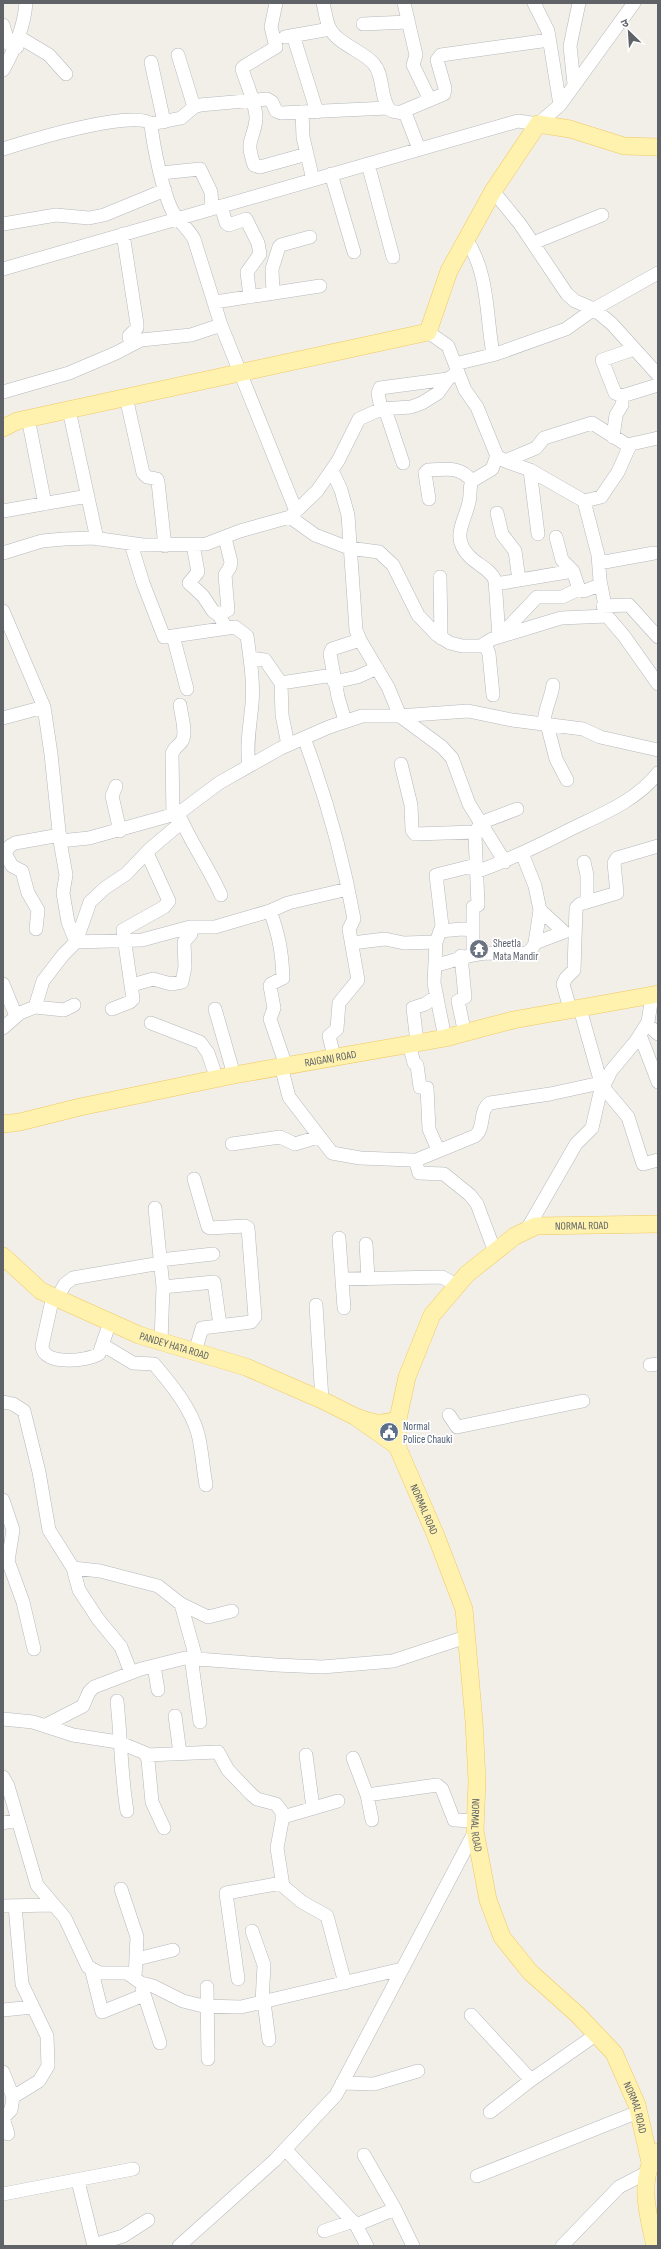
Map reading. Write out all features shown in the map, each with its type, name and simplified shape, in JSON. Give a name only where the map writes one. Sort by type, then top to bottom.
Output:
[{"type":"main road","points":[[3,428],[28,418],[242,373],[319,354],[428,332],[449,271],[493,191],[538,124],[570,129],[624,146],[658,148]]},
{"type":"main road","name":"RAIGANJ ROAD","points":[[3,1124],[20,1122],[80,1107],[234,1075],[334,1056],[445,1038],[513,1020],[655,995]]},
{"type":"main road","name":"NORMAL ROAD","points":[[656,2246],[646,2198],[651,2161],[628,2081],[614,2053],[578,2015],[530,1972],[502,1937],[488,1900],[476,1826],[477,1781],[474,1721],[464,1609],[436,1536],[397,1446],[398,1419],[407,1377],[432,1315],[467,1274],[515,1236],[536,1226],[658,1224]]},
{"type":"main road","name":"PANDEY HATA ROAD","points":[[3,1256],[41,1290],[55,1297],[139,1335],[246,1367],[322,1400],[356,1417]]},
{"type":"main road","points":[[356,1417],[376,1424],[388,1424],[398,1419]]},
{"type":"main road","points":[[356,1417],[397,1446]]},
{"type":"street","points":[[3,70],[18,42],[25,14],[26,3]]},
{"type":"street","points":[[276,3],[272,27],[276,47],[243,67],[256,120],[248,146],[254,165],[260,167],[307,154]]},
{"type":"street","points":[[323,3],[330,29],[335,35],[374,64],[388,108]]},
{"type":"street","points":[[404,3],[416,55],[413,66],[430,100]]},
{"type":"street","points":[[534,3],[546,26],[560,105]]},
{"type":"street","points":[[574,84],[570,46],[579,3]]},
{"type":"street","points":[[3,269],[518,121],[538,124],[560,105],[634,3]]},
{"type":"street","points":[[363,24],[408,22]]},
{"type":"street","points":[[275,39],[330,29]]},
{"type":"street","points":[[4,30],[9,44],[18,42],[49,55],[66,74]]},
{"type":"street","points":[[293,36],[317,112]]},
{"type":"street","points":[[3,149],[80,127],[138,120],[147,121],[150,124],[164,122],[181,118],[194,107],[252,100],[270,100],[278,113],[388,108],[394,112],[401,112],[445,92],[437,60],[441,55],[549,40]]},
{"type":"street","points":[[178,56],[194,107]]},
{"type":"street","points":[[151,62],[164,122]]},
{"type":"street","points":[[302,112],[307,154],[313,180]]},
{"type":"street","points":[[401,112],[406,114],[418,149]]},
{"type":"street","points":[[150,124],[165,190],[172,211],[188,228],[194,239],[221,325],[242,373],[293,514],[315,535],[349,548],[379,552],[393,565],[418,615],[441,638],[462,646],[481,646],[499,637],[561,618],[605,611],[629,604],[658,637]]},
{"type":"street","points":[[368,164],[393,256]]},
{"type":"street","points":[[162,174],[200,169],[211,192],[216,207],[226,224],[229,225],[246,219],[258,243],[260,254],[247,272],[250,297]]},
{"type":"street","points":[[331,174],[354,252]]},
{"type":"street","points":[[3,224],[56,215],[89,218],[104,215],[165,190]]},
{"type":"street","points":[[493,191],[520,224],[567,294],[575,301],[594,309],[612,324],[634,349],[644,356],[658,375]]},
{"type":"street","points":[[533,243],[602,214]]},
{"type":"street","points":[[123,234],[137,324],[136,328],[129,336],[131,345]]},
{"type":"street","points":[[273,293],[272,269],[281,245],[310,236]]},
{"type":"street","points":[[466,239],[474,251],[487,297],[493,354]]},
{"type":"street","points":[[403,463],[378,393],[380,388],[454,372],[493,354],[566,329],[594,309],[658,273]]},
{"type":"street","points":[[215,302],[320,286]]},
{"type":"street","points":[[3,392],[69,373],[116,354],[141,340],[191,335],[221,325]]},
{"type":"street","points":[[428,332],[448,346],[454,372],[478,407],[501,458],[530,470],[584,501],[601,497],[618,472],[630,445]]},
{"type":"street","points":[[634,349],[602,360],[615,393],[622,396],[658,385]]},
{"type":"street","points":[[3,552],[42,541],[64,538],[97,539],[132,544],[165,546],[206,544],[293,514],[318,491],[332,470],[360,420],[383,409],[411,407],[422,404],[438,393],[454,372]]},
{"type":"street","points":[[613,437],[616,415],[622,405],[622,396]]},
{"type":"street","points":[[126,397],[143,473],[147,477],[157,479],[158,482],[165,546]]},
{"type":"street","points":[[69,410],[97,539]]},
{"type":"street","points":[[28,418],[45,504]]},
{"type":"street","points":[[472,481],[492,469],[501,458],[536,448],[544,438],[589,423],[595,424],[624,445],[657,441]]},
{"type":"street","points":[[332,470],[341,490],[348,515],[349,548],[356,630],[360,640],[388,688],[400,716],[442,747],[452,758],[460,773],[478,828],[505,862]]},
{"type":"street","points":[[429,499],[425,473],[428,470],[458,470],[465,472],[472,481],[469,504],[460,527],[461,540],[470,557],[492,575],[496,584],[499,637]]},
{"type":"street","points":[[530,470],[538,534]]},
{"type":"street","points":[[3,511],[88,496]]},
{"type":"street","points":[[584,501],[594,536],[605,611],[658,684]]},
{"type":"street","points":[[497,514],[502,534],[515,551],[519,580]]},
{"type":"street","points":[[556,537],[562,560],[573,571],[579,589]]},
{"type":"street","points":[[220,615],[228,610],[224,575],[230,567],[231,562],[225,538]]},
{"type":"street","points":[[132,544],[143,583],[164,637],[235,627],[247,636],[250,658],[252,703],[247,746],[249,766]]},
{"type":"street","points":[[194,545],[198,572],[189,583],[203,596],[213,611],[220,615],[226,628]]},
{"type":"street","points":[[599,563],[654,553]]},
{"type":"street","points":[[496,584],[573,571]]},
{"type":"street","points":[[440,577],[441,638]]},
{"type":"street","points":[[499,637],[537,597],[562,597],[579,589],[584,590],[600,585]]},
{"type":"street","points":[[3,611],[44,707],[66,875],[63,893],[68,922],[76,942]]},
{"type":"street","points":[[173,636],[187,689]]},
{"type":"street","points":[[345,721],[334,679],[331,650],[360,640]]},
{"type":"street","points":[[485,643],[489,654],[493,695]]},
{"type":"street","points":[[250,658],[266,660],[281,683],[282,715],[288,745]]},
{"type":"street","points":[[281,683],[357,677],[377,668]]},
{"type":"street","points":[[553,685],[551,697],[544,713],[556,759],[567,780]]},
{"type":"street","points":[[180,705],[184,735],[182,741],[174,747],[172,754],[178,817],[198,855],[212,875],[221,896]]},
{"type":"street","points":[[3,718],[44,707]]},
{"type":"street","points":[[35,1007],[43,981],[62,955],[76,942],[90,902],[105,888],[126,874],[147,853],[178,817],[219,783],[288,745],[345,721],[376,715],[400,716],[468,711],[583,730],[600,737],[658,750]]},
{"type":"street","points":[[304,738],[338,843],[354,919],[349,929],[358,980],[340,1003],[337,1029],[330,1036],[334,1056]]},
{"type":"street","points":[[401,764],[411,805],[412,830],[415,834],[478,828],[517,809]]},
{"type":"street","points":[[445,1038],[434,983],[438,937],[442,926],[436,875],[505,862],[640,792],[658,773]]},
{"type":"street","points":[[116,786],[112,796],[120,831]]},
{"type":"street","points":[[36,929],[38,910],[28,893],[22,871],[12,866],[4,854],[10,846],[15,843],[60,838],[89,838],[178,817]]},
{"type":"street","points":[[438,1150],[430,1129],[427,1088],[420,1087],[417,1065],[414,1063],[413,1008],[438,1000],[458,1001],[465,997],[467,955],[473,930],[473,907],[478,905],[476,868],[478,828]]},
{"type":"street","points":[[658,846],[617,858],[614,863],[617,893],[587,902],[576,908],[569,931],[574,970],[573,973],[566,978],[563,984],[575,1009],[603,1084],[628,1117],[643,1164],[658,1160]]},
{"type":"street","points":[[112,1009],[130,1002],[133,995],[123,932],[125,927],[164,907],[169,901],[147,853]]},
{"type":"street","points":[[436,965],[458,960],[467,955],[525,953],[533,948],[540,910],[535,886],[522,853]]},
{"type":"street","points":[[584,862],[587,875],[587,902]]},
{"type":"street","points":[[76,942],[125,940],[162,936],[190,927],[215,927],[270,911],[288,903],[348,889]]},
{"type":"street","points":[[540,910],[569,931]]},
{"type":"street","points":[[270,911],[280,937],[283,970],[283,978],[270,986],[274,1008],[270,1019],[283,1066],[289,1097],[318,1137],[332,1153],[360,1158],[414,1161],[478,1134],[483,1111],[490,1103],[603,1084]]},
{"type":"street","points":[[132,985],[153,979],[171,984],[182,982],[185,967],[184,940],[191,934],[190,927]]},
{"type":"street","points":[[352,943],[385,939],[404,943],[438,937],[462,929],[473,930]]},
{"type":"street","points":[[535,943],[569,931]]},
{"type":"street","points":[[3,984],[16,1016]]},
{"type":"street","points":[[526,1231],[576,1144],[592,1128],[603,1084],[611,1071],[647,1024],[655,995]]},
{"type":"street","points":[[458,1001],[464,1034]]},
{"type":"street","points":[[3,1028],[16,1016],[35,1007],[64,1010],[74,1005]]},
{"type":"street","points":[[215,1009],[234,1075]]},
{"type":"street","points":[[151,1023],[200,1042],[208,1053],[217,1079]]},
{"type":"street","points":[[647,1024],[658,1034]]},
{"type":"street","points":[[640,1035],[658,1082]]},
{"type":"street","points":[[232,1144],[280,1137],[295,1144],[318,1137]]},
{"type":"street","points":[[414,1161],[420,1173],[444,1174],[470,1195],[477,1204],[495,1252]]},
{"type":"street","points":[[194,1179],[208,1227],[245,1226],[249,1230],[255,1318],[251,1322],[202,1328],[195,1352]]},
{"type":"street","points":[[155,1208],[163,1287],[161,1342]]},
{"type":"street","points":[[338,1238],[344,1308]]},
{"type":"street","points":[[366,1244],[368,1279]]},
{"type":"street","points":[[110,1322],[99,1354],[78,1359],[57,1360],[44,1352],[42,1346],[55,1297],[65,1284],[73,1278],[213,1254]]},
{"type":"street","points":[[342,1280],[442,1277],[458,1286]]},
{"type":"street","points":[[163,1287],[214,1282],[220,1325]]},
{"type":"street","points":[[316,1305],[322,1400]]},
{"type":"street","points":[[103,1345],[133,1363],[154,1364],[167,1380],[183,1402],[198,1433],[206,1486]]},
{"type":"street","points":[[449,1415],[457,1427],[583,1401]]},
{"type":"street","points":[[3,1402],[12,1404],[24,1411],[39,1472],[50,1530],[73,1568],[79,1590],[98,1619],[121,1647],[131,1673]]},
{"type":"street","points":[[3,1500],[13,1530],[8,1562],[22,1602],[34,1649]]},
{"type":"street","points":[[73,1568],[100,1571],[158,1586],[180,1604],[208,1617],[232,1611]]},
{"type":"street","points":[[180,1604],[193,1658],[200,1722]]},
{"type":"street","points":[[46,1725],[83,1706],[89,1692],[94,1687],[154,1666],[193,1658],[276,1665],[330,1666],[393,1661],[466,1637]]},
{"type":"street","points":[[154,1666],[158,1690]]},
{"type":"street","points":[[116,1701],[122,1743],[122,1776],[127,1811]]},
{"type":"street","points":[[176,1716],[180,1753]]},
{"type":"street","points":[[3,1719],[46,1725],[72,1735],[122,1743],[147,1755],[218,1752],[228,1770],[251,1794],[257,1799],[276,1804],[283,1817],[277,1848],[282,1884],[302,1902],[328,1916],[345,1984]]},
{"type":"street","points":[[147,1755],[152,1802],[164,1828]]},
{"type":"street","points":[[306,1755],[313,1808]]},
{"type":"street","points":[[353,1758],[366,1795],[372,1820]]},
{"type":"street","points":[[3,1777],[8,1786],[37,1885],[65,1918],[88,1967],[100,1973],[127,1973],[140,1985],[153,1986],[183,2001],[208,2006],[241,2007],[345,1984],[402,1969]]},
{"type":"street","points":[[179,2246],[285,2149],[336,2095],[476,1826],[454,1820],[442,1789],[437,1785],[366,1795]]},
{"type":"street","points":[[283,1817],[338,1802]]},
{"type":"street","points":[[3,1824],[18,1820]]},
{"type":"street","points":[[238,1979],[226,1893],[282,1884]]},
{"type":"street","points":[[121,1889],[137,1934],[137,1959],[140,1985],[160,2043]]},
{"type":"street","points":[[8,2134],[3,2118],[13,2097],[39,2081],[47,2069],[48,2039],[22,1984],[9,1906],[54,1905]]},
{"type":"street","points":[[252,1930],[264,1965],[263,2002],[269,2040]]},
{"type":"street","points":[[137,1959],[173,1950]]},
{"type":"street","points":[[91,1968],[102,2012],[140,1985]]},
{"type":"street","points":[[207,1987],[208,2059]]},
{"type":"street","points":[[3,2010],[33,2007]]},
{"type":"street","points":[[471,2015],[531,2080]]},
{"type":"street","points":[[490,2112],[531,2080],[597,2034]]},
{"type":"street","points":[[342,2083],[374,2084],[418,2071]]},
{"type":"street","points":[[3,2072],[13,2097]]},
{"type":"street","points":[[477,2176],[638,2112]]},
{"type":"street","points":[[285,2149],[354,2223],[367,2246]]},
{"type":"street","points":[[364,2155],[395,2209],[413,2246]]},
{"type":"street","points":[[562,2246],[619,2187],[651,2161]]},
{"type":"street","points":[[3,2194],[78,2181],[133,2169]]},
{"type":"street","points":[[78,2181],[94,2246],[123,2236],[148,2220]]},
{"type":"street","points":[[324,2231],[354,2223],[395,2209]]},
{"type":"place","name":"Sheetla Mata Mandir","points":[[479,949]]},
{"type":"place","name":"Normal Police Chauki","points":[[389,1432]]}]
